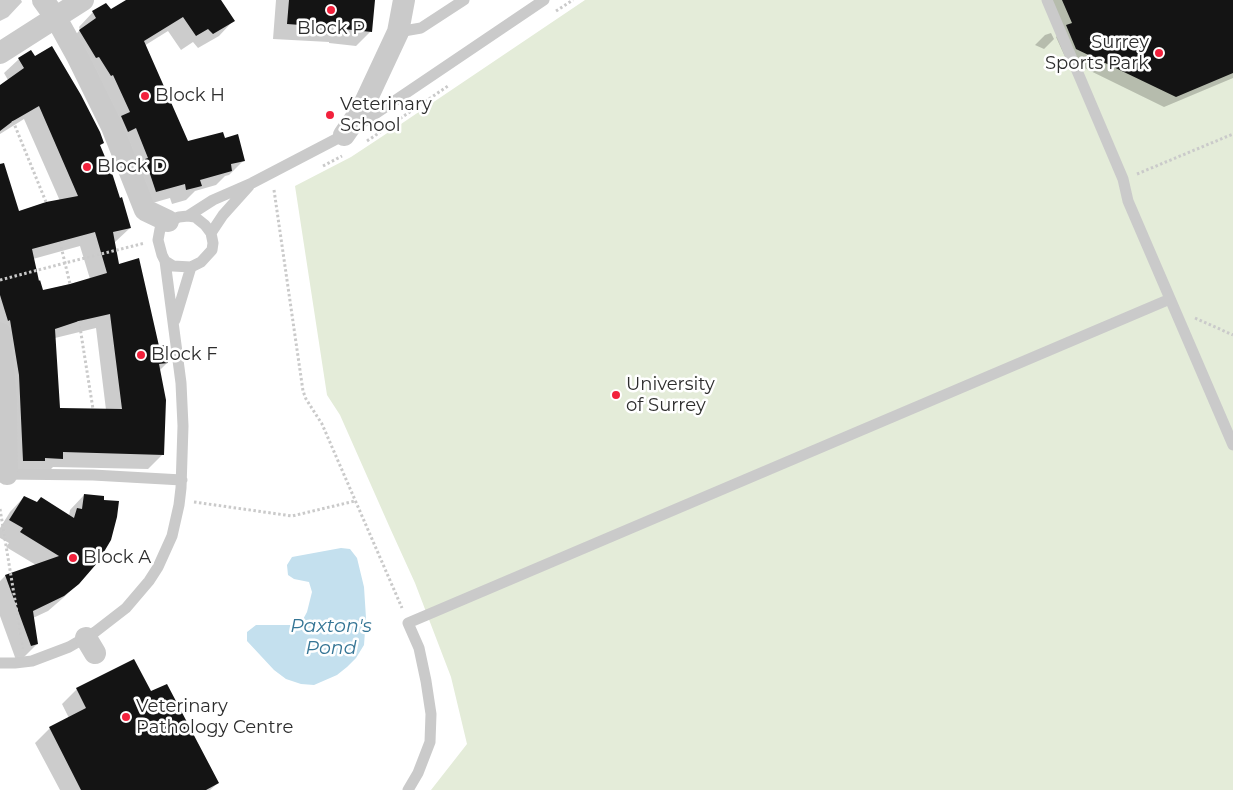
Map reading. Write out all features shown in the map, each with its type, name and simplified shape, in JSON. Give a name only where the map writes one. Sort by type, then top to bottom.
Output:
[{"type":"street","points":[[43,0],[56,18],[77,56],[112,128],[145,210],[171,226]]},
{"type":"street","points":[[0,53],[83,0]]},
{"type":"street","points":[[344,136],[362,109],[398,32],[404,0]]},
{"type":"street","points":[[0,333],[6,400],[3,474]]},
{"type":"lane","points":[[398,32],[421,28],[464,0]]},
{"type":"lane","points":[[0,663],[15,664],[32,661],[54,653],[91,646],[110,622],[126,608],[149,581],[158,567],[172,536],[182,480],[183,426],[174,325],[165,261],[162,255],[171,226],[213,200],[252,183],[344,136],[544,0]]},
{"type":"lane","points":[[1047,0],[1122,180],[1128,201],[1233,445]]},
{"type":"lane","points":[[211,233],[252,183]]},
{"type":"lane","points":[[165,261],[173,266],[192,267],[201,262],[212,250],[211,233],[206,225],[195,217],[171,226]]},
{"type":"lane","points":[[174,325],[192,267]]},
{"type":"lane","points":[[408,790],[418,773],[430,742],[431,714],[419,648],[408,623],[1172,304]]},
{"type":"lane","points":[[3,474],[93,475],[182,480]]},
{"type":"path","points":[[13,121],[46,202]]},
{"type":"path","points":[[1122,180],[1233,134]]},
{"type":"path","points":[[265,194],[274,190],[303,391],[322,424],[408,623]]},
{"type":"path","points":[[0,280],[65,263],[171,226]]},
{"type":"path","points":[[60,242],[70,284]]},
{"type":"path","points":[[1172,304],[1233,335]]},
{"type":"path","points":[[79,321],[93,409]]},
{"type":"path","points":[[193,502],[292,516],[355,502]]},
{"type":"path","points":[[0,509],[25,662]]},
{"type":"green space","name":"Surrey Sports Park","points":[[585,0],[1233,0],[1233,790],[431,790],[467,744],[451,677],[415,583],[340,415],[327,395],[295,186],[351,157]]},
{"type":"water","name":"Paxton's Pond","points":[[341,548],[350,549],[357,558],[364,587],[366,618],[364,645],[356,658],[337,675],[314,685],[301,684],[286,679],[274,670],[247,641],[247,632],[256,625],[300,625],[307,612],[312,592],[309,582],[294,579],[288,575],[287,565],[292,557]]},
{"type":"building","name":"Block H","points":[[126,0],[221,0],[235,21],[213,34],[208,29],[196,36],[183,17],[144,41],[188,141],[223,132],[225,138],[238,134],[245,161],[231,164],[232,171],[200,180],[202,186],[186,190],[185,184],[156,192],[145,159],[148,158],[136,128],[128,132],[121,116],[130,112],[113,75],[111,76],[99,57],[96,58],[79,30],[96,18],[92,11],[106,3],[111,9]]},
{"type":"building","name":"Block P","points":[[289,0],[375,0],[372,32],[287,24]]},
{"type":"building","name":"Surrey Sports Park","points":[[1062,0],[1233,0],[1233,73],[1176,97],[1076,49],[1066,25],[1072,23]]},
{"type":"building","points":[[52,46],[100,132],[104,143],[100,145],[120,198],[122,197],[131,228],[113,232],[119,264],[139,258],[159,346],[166,345],[168,363],[159,364],[166,400],[164,455],[63,452],[63,459],[45,458],[45,461],[23,461],[19,375],[10,320],[8,321],[0,295],[0,164],[4,163],[19,211],[46,202],[78,196],[39,106],[0,131],[0,85],[24,68],[18,58],[31,50],[35,56]],"holes":[[[95,232],[107,273],[43,290],[39,281],[32,249]],[[110,314],[122,409],[60,408],[55,329]]]},
{"type":"building","name":"Block A","points":[[84,494],[104,496],[104,500],[119,501],[111,540],[98,562],[79,584],[64,596],[33,611],[38,644],[31,646],[5,575],[59,556],[20,532],[23,528],[9,520],[24,496],[37,502],[41,497],[74,518],[77,508],[82,509]]},
{"type":"building","name":"Veterinary Pathology Centre","points":[[134,659],[151,691],[167,684],[219,783],[206,790],[81,790],[49,727],[86,708],[76,688]]},
{"type":"place","name":"Block P","points":[[331,10]]},
{"type":"place","name":"Surrey Sports Park","points":[[1159,53]]},
{"type":"place","name":"Block H","points":[[145,96]]},
{"type":"place","name":"Veterinary School","points":[[330,115]]},
{"type":"place","name":"Block D","points":[[87,167]]},
{"type":"place","name":"Block F","points":[[141,355]]},
{"type":"place","name":"University of Surrey","points":[[616,395]]},
{"type":"place","name":"Block A","points":[[73,558]]},
{"type":"place","name":"Veterinary Pathology Centre","points":[[126,717]]}]
